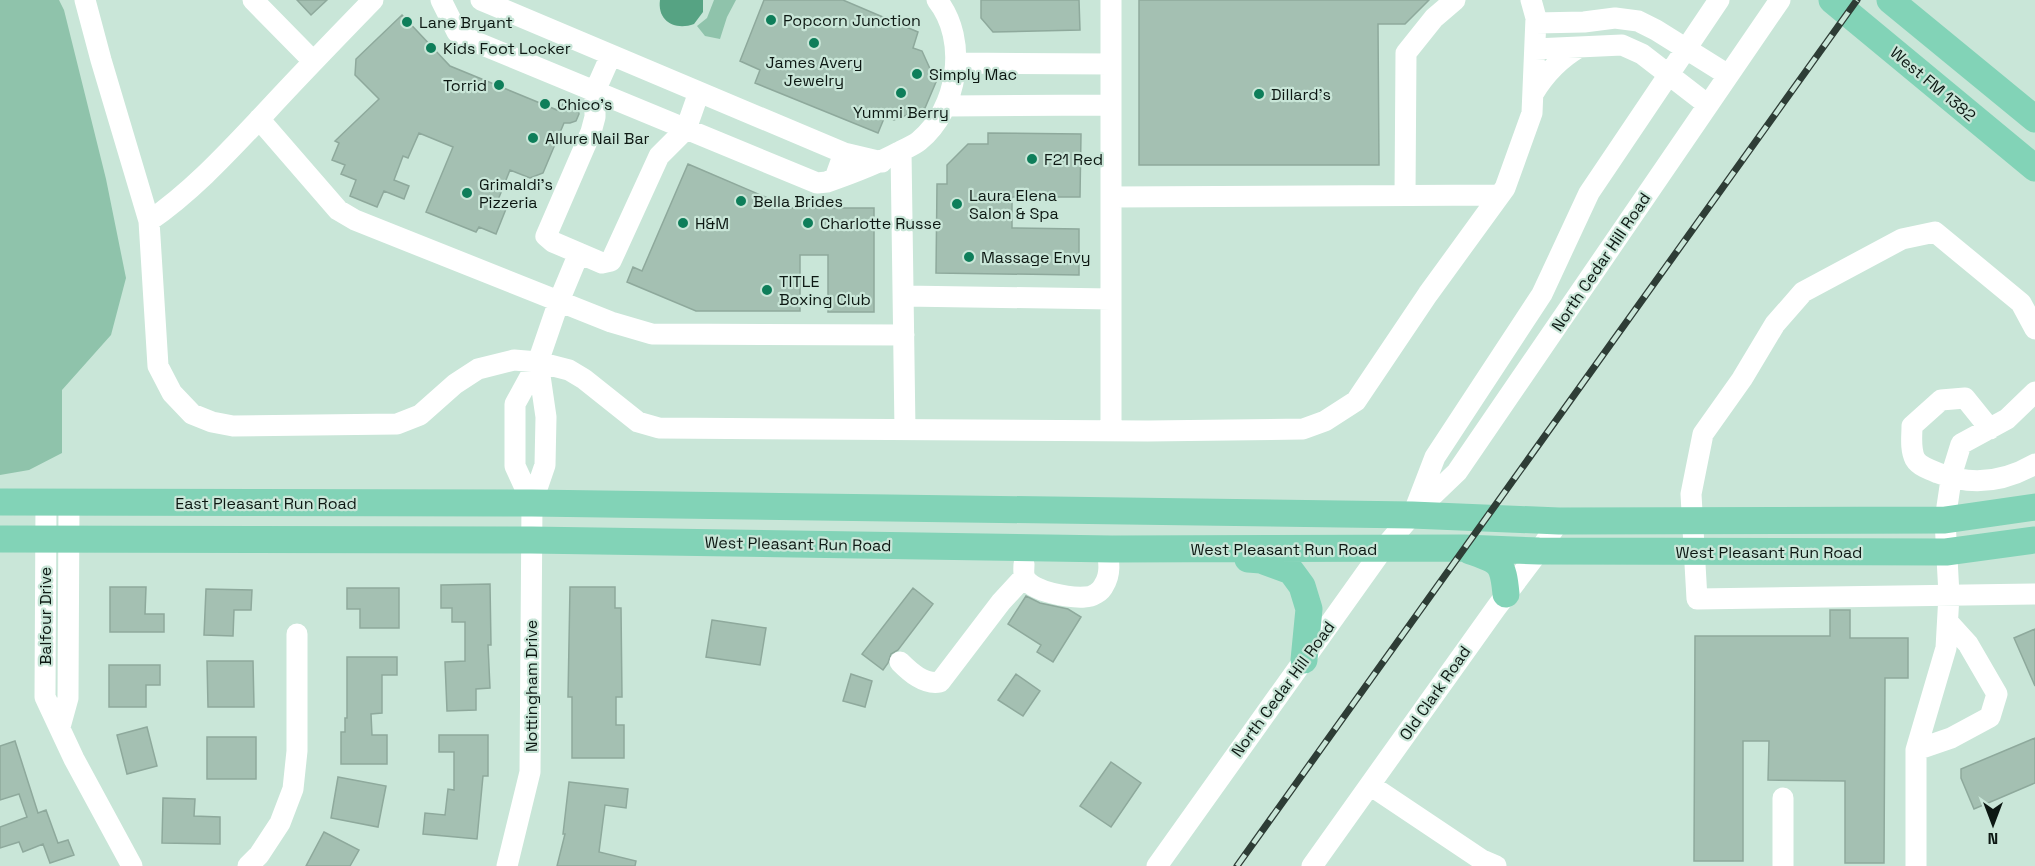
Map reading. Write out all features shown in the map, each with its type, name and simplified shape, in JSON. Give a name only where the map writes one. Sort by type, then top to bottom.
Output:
[{"type":"main road","name":"West FM 1382","points":[[1832,0],[2035,168]]},
{"type":"main road","points":[[1890,0],[2035,118]]},
{"type":"main road","name":"East Pleasant Run Road","points":[[0,502],[532,503]]},
{"type":"main road","name":"West Pleasant Run Road","points":[[532,503],[1412,515],[1559,521],[1945,520],[2035,507]]},
{"type":"main road","points":[[0,539],[531,540]]},
{"type":"main road","name":"West Pleasant Run Road","points":[[531,540],[1110,549],[1464,548],[1539,551],[1946,552],[2035,540]]},
{"type":"main road","points":[[1464,548],[1494,559],[1504,571],[1506,594]]},
{"type":"main road","points":[[1110,549],[1262,560],[1291,571],[1302,586],[1309,609],[1304,660]]},
{"type":"street","points":[[85,0],[149,221],[158,366],[172,393],[192,414],[212,422],[233,426],[397,424],[420,415],[455,384],[478,369],[514,360],[538,362],[569,370],[584,379],[638,422],[659,428],[1111,431],[1303,429],[1325,421],[1356,401],[1428,294],[1505,188],[1532,113],[1536,23],[1531,0]]},
{"type":"street","points":[[253,0],[313,61]]},
{"type":"street","points":[[149,221],[170,207],[252,129],[313,61],[373,0]]},
{"type":"street","points":[[441,0],[457,32],[466,38],[817,183],[827,183],[882,162],[921,140],[937,121],[946,106],[957,63],[947,17],[936,0]]},
{"type":"street","points":[[480,0],[844,153],[882,162]]},
{"type":"street","points":[[1111,0],[1111,431]]},
{"type":"street","points":[[1405,195],[1406,53],[1434,18],[1455,0]]},
{"type":"street","points":[[1541,0],[1555,10],[1584,22]]},
{"type":"street","name":"North Cedar Hill Road","points":[[1412,515],[1435,457],[1542,294],[1589,193],[1719,0]]},
{"type":"street","name":"North Cedar Hill Road","points":[[1157,866],[1383,549],[1412,515],[1457,472],[1779,0]]},
{"type":"street","points":[[1536,23],[1584,22],[1615,18],[1638,21],[1728,75]]},
{"type":"street","points":[[1535,49],[1622,45],[1642,54],[1708,105]]},
{"type":"street","points":[[1533,94],[1547,72],[1556,63],[1582,46]]},
{"type":"street","points":[[611,55],[595,92],[595,117],[591,132],[546,236],[553,242],[602,263],[611,261],[658,156],[686,129],[699,92]]},
{"type":"street","points":[[957,63],[1111,64]]},
{"type":"street","points":[[946,106],[1111,105]]},
{"type":"street","points":[[259,119],[338,210],[355,220],[611,322],[652,334],[904,335]]},
{"type":"street","points":[[901,151],[905,430]]},
{"type":"street","points":[[827,183],[835,178],[844,153]]},
{"type":"street","points":[[1111,197],[1500,195]]},
{"type":"street","points":[[2035,329],[2020,303],[1935,232],[1902,238],[1803,292],[1775,324],[1742,379],[1703,434],[1691,495],[1697,599],[2035,594]]},
{"type":"street","points":[[532,503],[515,466],[515,404],[538,362],[559,301],[579,253]]},
{"type":"street","points":[[904,296],[1111,299]]},
{"type":"street","points":[[532,503],[545,465],[546,417],[538,362]]},
{"type":"street","points":[[1916,866],[1916,750],[1946,648],[1949,595],[1945,520],[1951,478],[1961,444],[2007,419],[2035,393]]},
{"type":"street","points":[[1990,429],[1965,398],[1941,400],[1912,426],[1912,447],[1915,460],[1927,469],[1951,478],[1979,482],[2002,479],[2020,473],[2035,464]]},
{"type":"street","name":"Balfour Drive","points":[[57,502],[57,539],[45,697],[74,759],[132,866]]},
{"type":"street","name":"Nottingham Drive","points":[[507,866],[530,772],[532,503]]},
{"type":"street","name":"Old Clark Road","points":[[1312,866],[1559,521]]},
{"type":"street","points":[[1023,548],[1024,577],[1032,586],[1047,592],[1086,597],[1104,587],[1110,568],[1110,549]]},
{"type":"street","points":[[900,662],[911,673],[933,683],[940,682],[1001,602],[1024,577]]},
{"type":"street","points":[[1916,750],[1951,738],[1990,717],[1997,694],[1968,644],[1948,622]]},
{"type":"street","points":[[248,866],[259,855],[280,822],[293,789],[297,751],[297,634]]},
{"type":"street","points":[[1370,785],[1482,860],[1496,866]]},
{"type":"street","points":[[1783,798],[1783,866]]},
{"type":"shaded area","points":[[0,0],[59,0],[64,10],[106,179],[126,278],[111,335],[62,390],[62,453],[29,470],[0,475]]},
{"type":"shaded area","points":[[660,0],[703,0],[703,12],[694,24],[674,25],[664,19],[661,14]]},
{"type":"shaded area","points":[[714,0],[736,0],[727,17],[720,39],[705,36],[697,26],[707,18]]},
{"type":"building","points":[[297,0],[327,0],[311,15]]},
{"type":"building","points":[[764,0],[843,0],[918,32],[913,48],[922,51],[936,82],[925,108],[894,120],[885,116],[878,133],[755,83],[760,70],[740,61]]},
{"type":"building","points":[[981,0],[1079,0],[1080,30],[993,32],[981,18]]},
{"type":"building","name":"Dillard's","points":[[1139,0],[1429,0],[1405,24],[1378,24],[1379,165],[1139,165]]},
{"type":"building","points":[[402,15],[450,66],[557,110],[564,103],[571,103],[578,108],[579,114],[576,121],[564,123],[543,173],[530,178],[510,170],[496,205],[506,209],[496,234],[479,227],[476,232],[426,212],[453,147],[419,133],[408,158],[403,156],[394,180],[409,186],[404,199],[384,191],[377,207],[350,196],[356,180],[341,174],[345,165],[332,160],[339,143],[335,141],[379,99],[355,75],[356,59]]},
{"type":"building","points":[[988,133],[1081,134],[1080,197],[1012,197],[1012,228],[1079,229],[1079,275],[936,273],[937,184],[947,184],[947,165],[968,144],[988,144]]},
{"type":"building","points":[[688,164],[791,208],[874,208],[874,312],[828,312],[828,255],[800,255],[800,311],[696,311],[627,282],[633,267],[642,271]]},
{"type":"building","points":[[490,584],[491,645],[488,645],[490,688],[476,689],[476,710],[447,711],[445,662],[465,661],[465,622],[452,622],[452,608],[441,608],[441,585]]},
{"type":"building","points":[[110,587],[146,587],[145,614],[164,614],[164,632],[110,632]]},
{"type":"building","points":[[570,587],[615,587],[615,608],[621,608],[622,697],[616,697],[616,725],[624,725],[624,758],[572,758],[572,697],[568,697]]},
{"type":"building","points":[[347,588],[399,588],[399,628],[360,628],[360,609],[347,609]]},
{"type":"building","points":[[913,588],[933,604],[898,650],[891,654],[883,670],[862,654]]},
{"type":"building","points":[[206,589],[252,590],[251,610],[234,610],[233,636],[204,635]]},
{"type":"building","points":[[1026,596],[1040,603],[1068,609],[1081,617],[1053,662],[1037,652],[1041,645],[1008,624]]},
{"type":"building","points":[[1830,610],[1850,610],[1850,638],[1908,638],[1908,678],[1885,678],[1884,863],[1845,863],[1845,781],[1768,780],[1769,741],[1743,741],[1743,861],[1694,861],[1695,636],[1830,636]]},
{"type":"building","points":[[712,620],[766,628],[760,665],[706,657]]},
{"type":"building","points":[[2035,629],[2035,686],[2014,638]]},
{"type":"building","points":[[347,657],[397,657],[397,675],[382,675],[382,713],[371,714],[372,735],[387,735],[387,764],[341,764],[341,732],[345,732],[345,718],[347,718]]},
{"type":"building","points":[[207,661],[253,661],[254,707],[208,707]]},
{"type":"building","points":[[109,665],[160,665],[160,685],[146,685],[146,707],[109,707]]},
{"type":"building","points":[[851,674],[872,681],[865,707],[843,701]]},
{"type":"building","points":[[1016,674],[1040,691],[1023,716],[998,700]]},
{"type":"building","points":[[147,727],[157,766],[127,774],[117,735]]},
{"type":"building","points":[[439,735],[488,735],[488,776],[483,776],[477,839],[423,834],[425,813],[445,815],[448,789],[454,790],[454,752],[439,752]]},
{"type":"building","points":[[207,737],[256,737],[256,779],[207,779]]},
{"type":"building","points":[[2035,738],[2035,783],[1974,809],[1961,778],[1961,769]]},
{"type":"building","points":[[15,741],[38,813],[46,810],[58,843],[68,840],[74,855],[50,863],[43,844],[23,852],[19,842],[0,848],[0,827],[27,817],[19,794],[0,800],[0,746]]},
{"type":"building","points":[[1111,762],[1141,783],[1111,827],[1080,806]]},
{"type":"building","points":[[338,777],[386,786],[378,827],[331,818]]},
{"type":"building","points":[[569,782],[628,789],[626,808],[605,805],[599,852],[636,861],[635,866],[557,866],[565,834],[563,834]]},
{"type":"building","points":[[163,798],[195,799],[194,816],[220,817],[220,844],[162,843]]},
{"type":"building","points":[[324,832],[359,850],[350,866],[306,866]]},
{"type":"railway","points":[[1237,866],[1857,0]]},
{"type":"place","name":"Popcorn Junction","points":[[771,20]]},
{"type":"place","name":"Lane Bryant","points":[[407,22]]},
{"type":"place","name":"James Avery Jewelry","points":[[814,43]]},
{"type":"place","name":"Kids Foot Locker","points":[[431,48]]},
{"type":"place","name":"Simply Mac","points":[[917,74]]},
{"type":"place","name":"Torrid","points":[[499,85]]},
{"type":"place","name":"Yummi Berry","points":[[901,93]]},
{"type":"place","name":"Dillard's","points":[[1259,94]]},
{"type":"place","name":"Chico's","points":[[545,104]]},
{"type":"place","name":"Allure Nail Bar","points":[[533,138]]},
{"type":"place","name":"F21 Red","points":[[1032,159]]},
{"type":"place","name":"Grimaldi's Pizzeria","points":[[467,193]]},
{"type":"place","name":"Bella Brides","points":[[741,201]]},
{"type":"place","name":"Laura Elena Salon & Spa","points":[[957,204]]},
{"type":"place","name":"H&M","points":[[683,223]]},
{"type":"place","name":"Charlotte Russe","points":[[808,223]]},
{"type":"place","name":"Massage Envy","points":[[969,257]]},
{"type":"place","name":"TITLE Boxing Club","points":[[767,290]]}]
